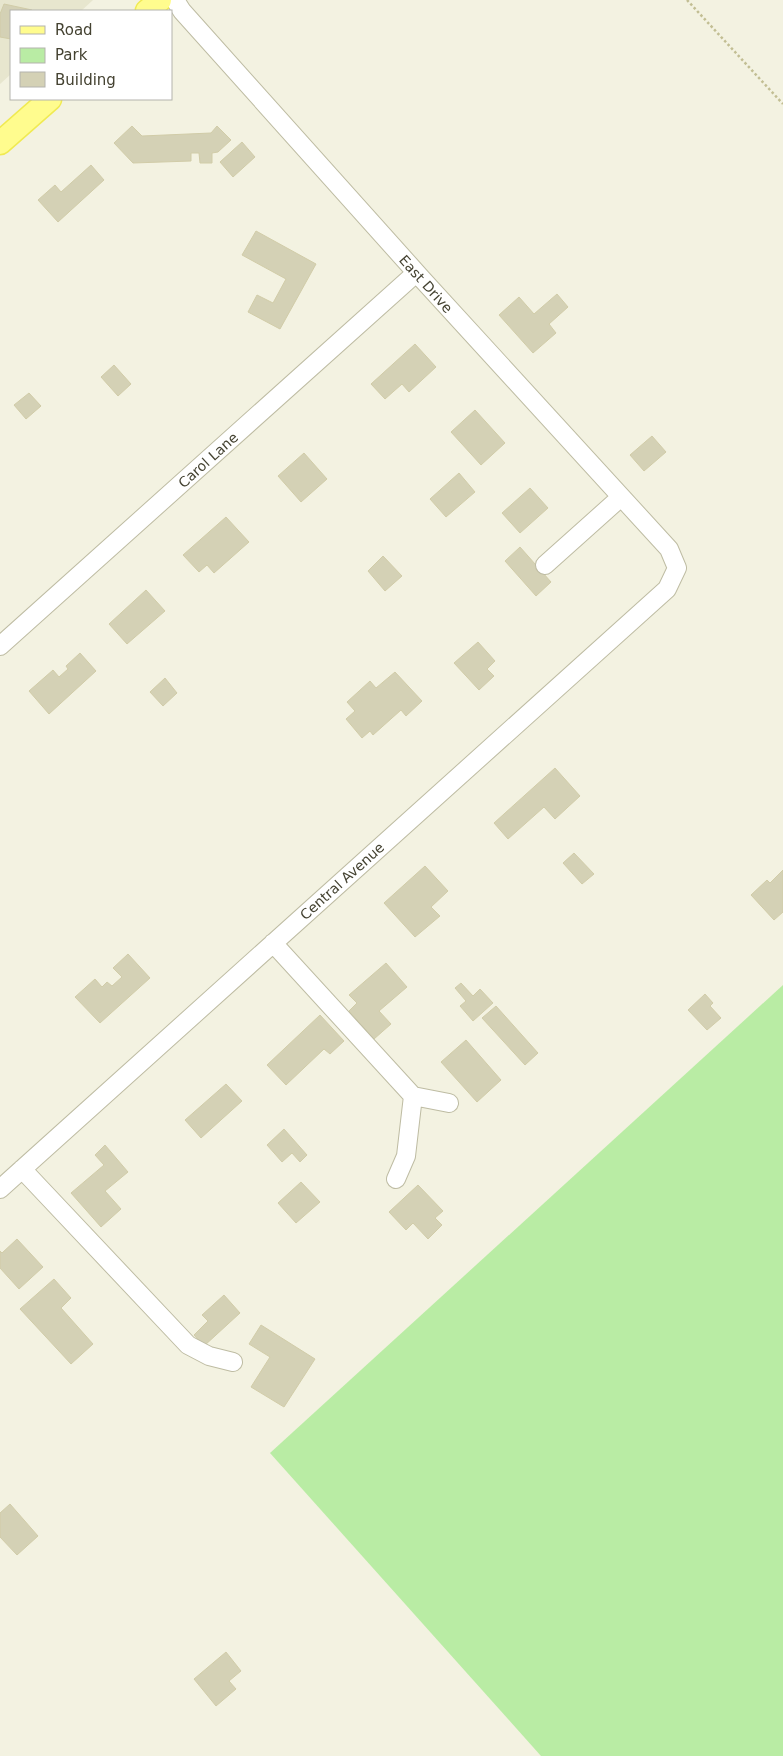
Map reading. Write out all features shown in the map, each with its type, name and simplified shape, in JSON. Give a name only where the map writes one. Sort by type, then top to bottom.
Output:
[{"type":"main road","points":[[148,10],[160,0]]},
{"type":"main road","points":[[0,143],[49,100]]},
{"type":"street","name":"East Drive","points":[[175,0],[182,11],[416,273],[669,549],[677,568]]},
{"type":"street","name":"Carol Lane","points":[[0,646],[416,273]]},
{"type":"street","points":[[545,565],[621,497]]},
{"type":"street","name":"Central Avenue","points":[[0,1189],[667,589],[677,568]]},
{"type":"street","points":[[273,943],[413,1096],[449,1103]]},
{"type":"street","points":[[396,1179],[406,1156],[413,1096]]},
{"type":"street","points":[[22,1169],[188,1345],[209,1356],[233,1362]]},
{"type":"path","points":[[687,0],[783,104]]},
{"type":"shaded area","points":[[0,0],[93,0],[82,10],[10,10],[10,75],[0,84]]},
{"type":"green space","points":[[783,985],[783,1756],[541,1756],[270,1453]]},
{"type":"building","points":[[4,4],[32,10],[10,10],[10,39],[0,37],[0,14]]},
{"type":"building","points":[[132,126],[142,136],[211,133],[217,126],[231,140],[218,152],[212,153],[212,163],[200,163],[199,153],[191,153],[191,161],[133,163],[114,143]]},
{"type":"building","points":[[242,142],[255,157],[233,177],[220,162]]},
{"type":"building","points":[[91,165],[104,180],[58,222],[38,200],[55,185],[61,192]]},
{"type":"building","points":[[256,231],[316,264],[280,329],[248,312],[257,295],[273,303],[286,279],[242,255]]},
{"type":"building","points":[[557,294],[568,307],[549,324],[556,333],[533,353],[499,315],[519,297],[534,314]]},
{"type":"building","points":[[415,344],[436,367],[409,392],[402,384],[385,399],[371,384]]},
{"type":"building","points":[[114,365],[131,384],[118,396],[101,377]]},
{"type":"building","points":[[29,393],[41,406],[26,419],[14,405]]},
{"type":"building","points":[[475,410],[505,443],[481,465],[451,432]]},
{"type":"building","points":[[652,436],[666,452],[644,471],[630,455]]},
{"type":"building","points":[[304,453],[327,479],[301,502],[278,476]]},
{"type":"building","points":[[459,473],[475,492],[446,517],[430,499]]},
{"type":"building","points":[[530,488],[548,508],[520,533],[502,513]]},
{"type":"building","points":[[226,517],[249,542],[214,573],[207,565],[199,572],[183,555]]},
{"type":"building","points":[[520,547],[551,582],[536,596],[505,561]]},
{"type":"building","points":[[383,556],[402,576],[385,591],[368,571]]},
{"type":"building","points":[[146,590],[165,611],[127,644],[109,624]]},
{"type":"building","points":[[478,642],[495,661],[487,669],[494,676],[479,690],[454,663]]},
{"type":"building","points":[[80,653],[96,671],[49,714],[29,691],[53,670],[59,677],[68,669],[66,666]]},
{"type":"building","points":[[395,672],[422,701],[406,716],[401,710],[373,735],[370,731],[362,738],[346,719],[355,711],[347,702],[370,681],[376,688]]},
{"type":"building","points":[[165,678],[177,693],[163,706],[150,692]]},
{"type":"building","points":[[555,768],[580,796],[555,819],[544,807],[508,839],[494,823]]},
{"type":"building","points":[[574,853],[594,874],[582,884],[563,863]]},
{"type":"building","points":[[425,866],[448,891],[431,907],[440,916],[415,937],[384,903]]},
{"type":"building","points":[[783,870],[783,912],[774,920],[751,895],[767,880],[770,883]]},
{"type":"building","points":[[128,954],[150,978],[100,1023],[75,997],[95,979],[102,987],[107,982],[112,986],[122,977],[113,968]]},
{"type":"building","points":[[386,963],[407,987],[379,1011],[391,1024],[374,1039],[349,1011],[357,1003],[349,995]]},
{"type":"building","points":[[461,983],[473,996],[480,989],[493,1003],[473,1021],[460,1006],[466,1001],[455,988]]},
{"type":"building","points":[[705,994],[713,1003],[710,1006],[721,1018],[707,1030],[688,1010]]},
{"type":"building","points":[[496,1006],[538,1053],[525,1065],[482,1018]]},
{"type":"building","points":[[320,1015],[344,1041],[330,1054],[324,1049],[286,1085],[267,1065]]},
{"type":"building","points":[[466,1040],[501,1080],[477,1102],[441,1062]]},
{"type":"building","points":[[226,1084],[242,1101],[201,1138],[185,1120]]},
{"type":"building","points":[[284,1129],[307,1155],[300,1162],[292,1153],[282,1162],[267,1145]]},
{"type":"building","points":[[105,1145],[128,1172],[105,1191],[121,1209],[101,1227],[71,1193],[104,1165],[95,1155]]},
{"type":"building","points":[[301,1182],[320,1202],[296,1223],[278,1203]]},
{"type":"building","points":[[418,1185],[443,1211],[435,1218],[442,1225],[428,1239],[413,1223],[406,1230],[389,1212]]},
{"type":"building","points":[[17,1239],[43,1267],[19,1289],[0,1268],[0,1251],[2,1253]]},
{"type":"building","points":[[54,1279],[71,1298],[61,1308],[93,1344],[71,1364],[20,1309]]},
{"type":"building","points":[[224,1295],[240,1313],[204,1346],[194,1335],[208,1321],[202,1315]]},
{"type":"building","points":[[261,1325],[315,1359],[284,1407],[251,1387],[270,1357],[249,1344]]},
{"type":"building","points":[[10,1504],[38,1536],[17,1555],[0,1537],[0,1513]]},
{"type":"building","points":[[226,1652],[241,1671],[229,1681],[236,1689],[216,1706],[194,1679]]}]
